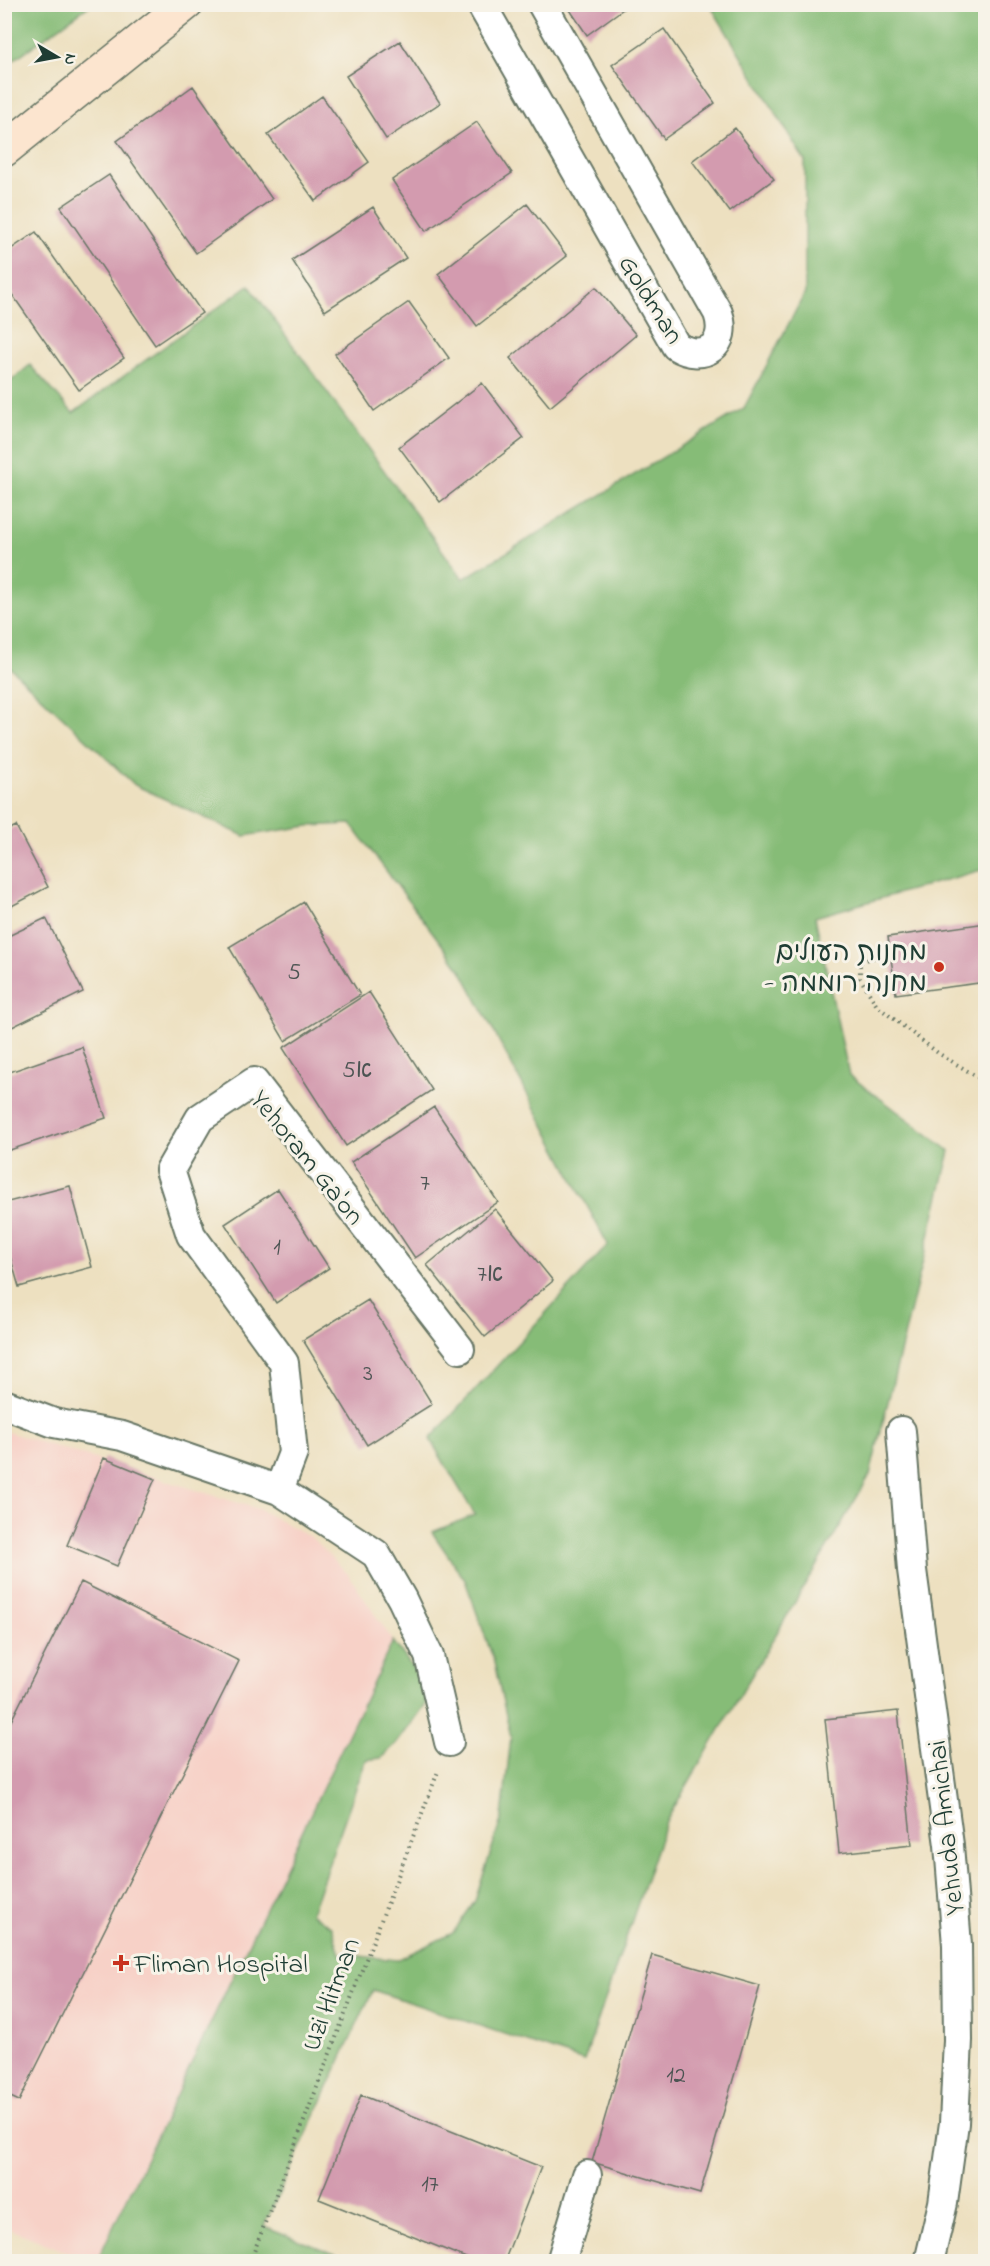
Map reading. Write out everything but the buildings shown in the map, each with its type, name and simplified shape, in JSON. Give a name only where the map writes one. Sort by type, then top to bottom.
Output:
[{"type":"street","points":[[4,150],[186,4]]},
{"type":"street","name":"Goldman","points":[[481,4],[676,346],[686,352],[696,354],[707,351],[716,345],[721,334],[722,324],[718,313],[542,4]]},
{"type":"street","name":"Yehoram Ga'on","points":[[279,1490],[293,1453],[284,1363],[191,1235],[170,1170],[200,1118],[254,1082],[460,1350]]},
{"type":"street","points":[[4,1404],[54,1423],[122,1436],[279,1490],[376,1554],[402,1599],[429,1656],[449,1742]]},
{"type":"street","name":"Yehuda Amichai","points":[[901,1431],[912,1570],[949,1845],[957,1946],[958,2040],[954,2123],[943,2203],[929,2262]]},
{"type":"street","points":[[561,2262],[587,2175]]},
{"type":"path","points":[[891,952],[860,962],[860,978],[877,1006],[938,1053],[986,1084]]},
{"type":"path","name":"Uzi Hitman","points":[[250,2262],[328,2053],[449,1742]]},
{"type":"shaded area","name":"Fliman Hospital","points":[[4,1431],[258,1509],[311,1537],[347,1573],[393,1641],[98,2257],[64,2251],[5,2227]]},
{"type":"green space","points":[[5,4],[90,4],[90,5],[5,66]]},
{"type":"green space","points":[[710,5],[985,5],[985,869],[815,917],[849,1075],[950,1151],[870,1475],[666,1821],[584,2061],[373,1990],[264,2226],[352,2261],[97,2261],[393,1641],[424,1683],[426,1704],[397,1743],[381,1758],[366,1760],[311,1913],[332,1928],[340,1954],[397,1960],[453,1933],[475,1901],[502,1817],[511,1737],[493,1658],[465,1580],[432,1532],[475,1515],[430,1439],[608,1245],[461,970],[351,824],[308,826],[244,836],[135,785],[5,663],[4,387],[30,365],[73,413],[249,285],[463,579],[744,408],[805,293],[805,161]]},
{"type":"place","name":"מחנות העולים - מחנה רוממה","points":[[939,967]]},
{"type":"place","name":"Fliman Hospital","points":[[121,1963]]}]
